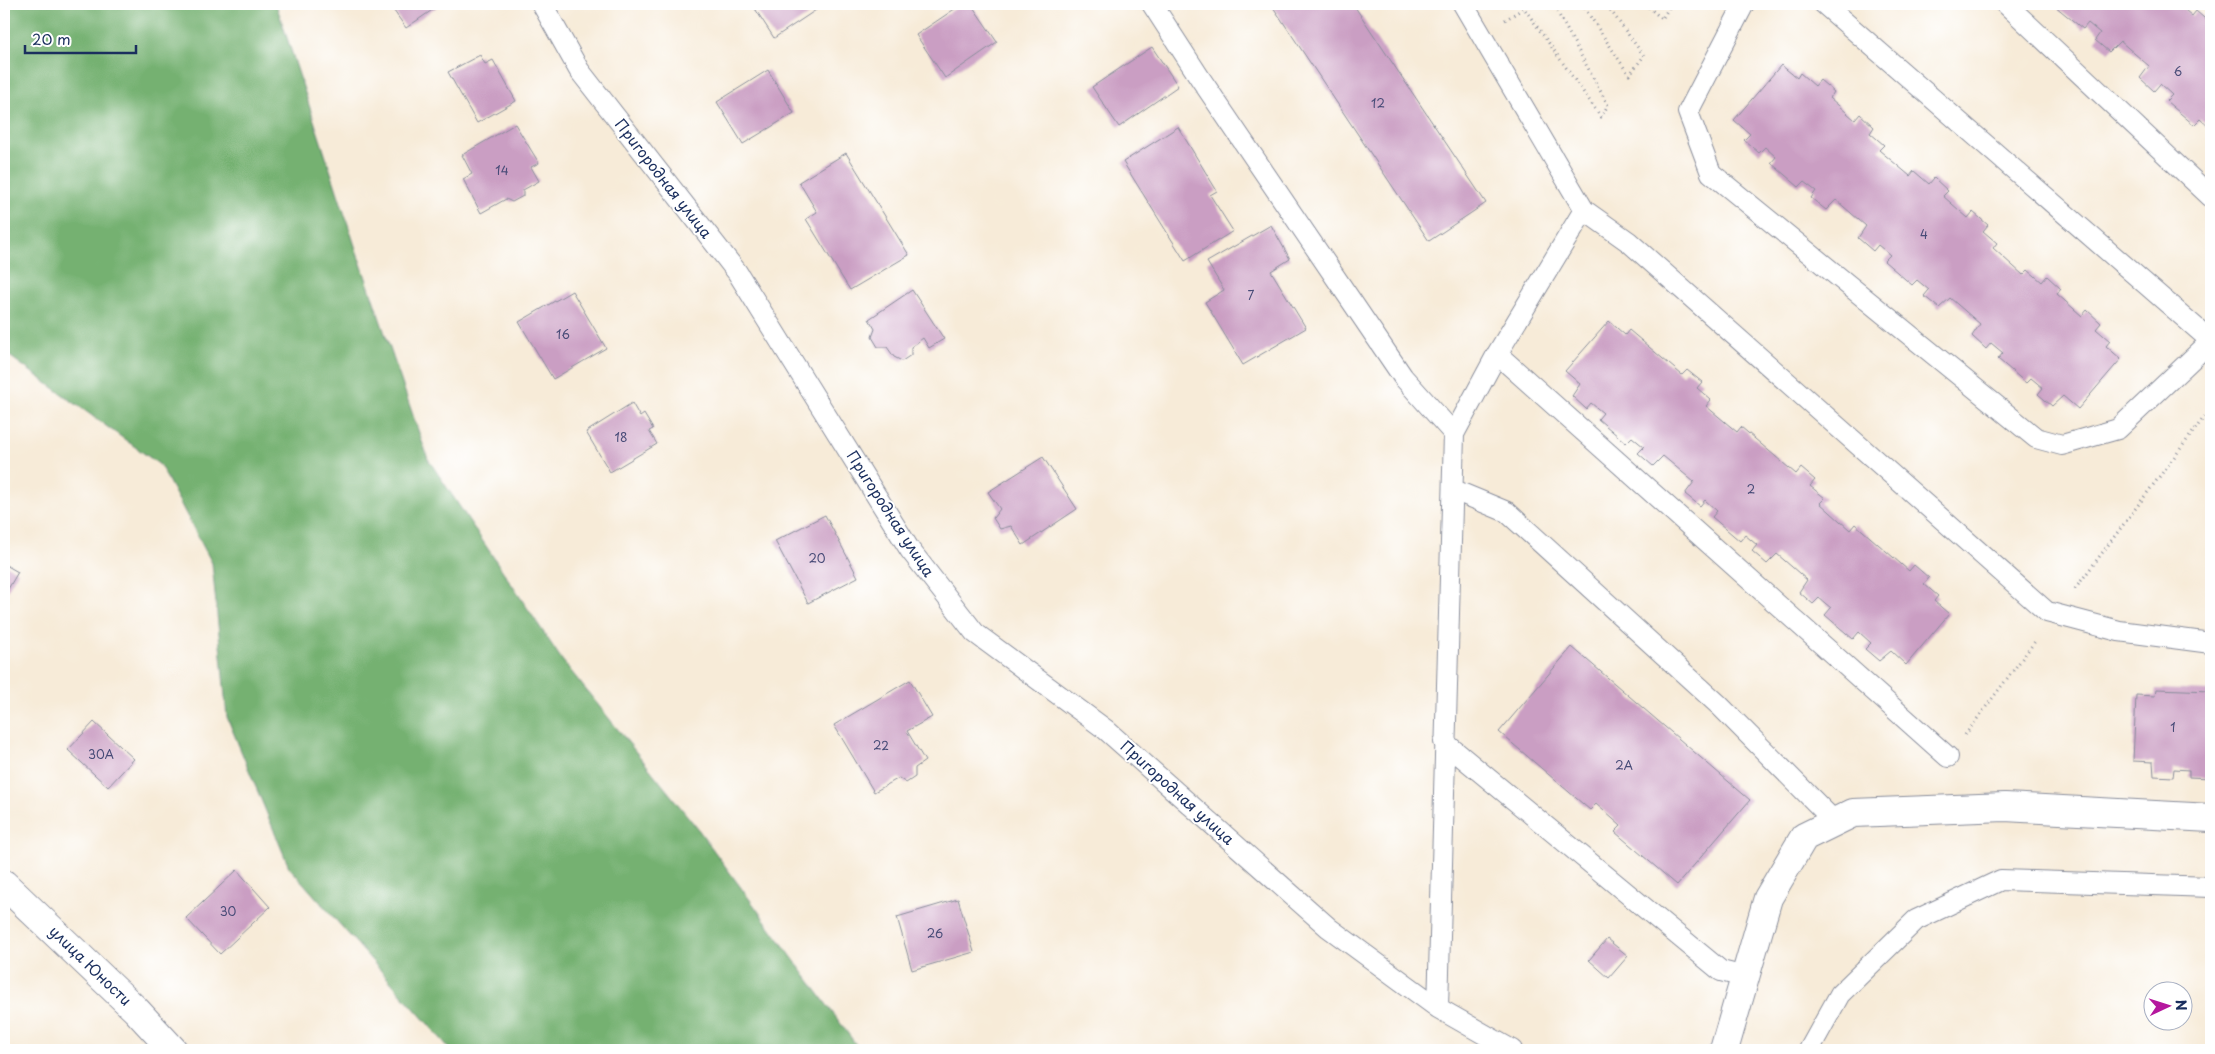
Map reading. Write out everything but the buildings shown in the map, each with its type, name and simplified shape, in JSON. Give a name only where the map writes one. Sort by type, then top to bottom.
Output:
[{"type":"street","points":[[1724,1050],[1768,898],[1804,837],[1853,813],[2005,807],[2211,818]]},
{"type":"street","name":"улица Юности","points":[[4,884],[136,1010],[173,1050]]},
{"type":"lane","name":"Пригородная улица","points":[[542,4],[579,70],[737,272],[910,550],[975,633],[1105,729],[1329,928],[1438,1008],[1512,1050]]},
{"type":"lane","points":[[1152,4],[1403,377],[1454,434]]},
{"type":"lane","points":[[1463,4],[1584,210],[1629,242],[2047,612],[2119,631],[2211,643]]},
{"type":"lane","points":[[1744,4],[1688,112],[1711,173],[2036,438],[2062,445],[2118,429],[2211,340],[1824,4]]},
{"type":"lane","points":[[2006,4],[2211,197]]},
{"type":"lane","points":[[1438,1008],[1444,742],[1454,490],[1454,434],[1497,354],[1584,210]]},
{"type":"lane","points":[[1497,354],[1948,757]]},
{"type":"lane","points":[[1454,490],[1507,512],[1719,705],[1835,822]]},
{"type":"lane","points":[[1444,742],[1721,971],[1745,977]]},
{"type":"lane","points":[[1809,1050],[1840,994],[1916,920],[2001,880],[2211,887]]},
{"type":"path","points":[[1481,35],[1524,8],[1601,117],[1608,105],[1553,4]]},
{"type":"path","points":[[1582,4],[1629,75],[1644,56],[1606,4]]},
{"type":"path","points":[[1645,4],[1662,19],[1671,4]]},
{"type":"path","points":[[1948,757],[2211,408]]},
{"type":"green space","points":[[4,4],[276,4],[357,252],[428,459],[562,660],[698,829],[860,1050],[451,1050],[289,867],[227,717],[212,563],[160,465],[4,352]]}]
